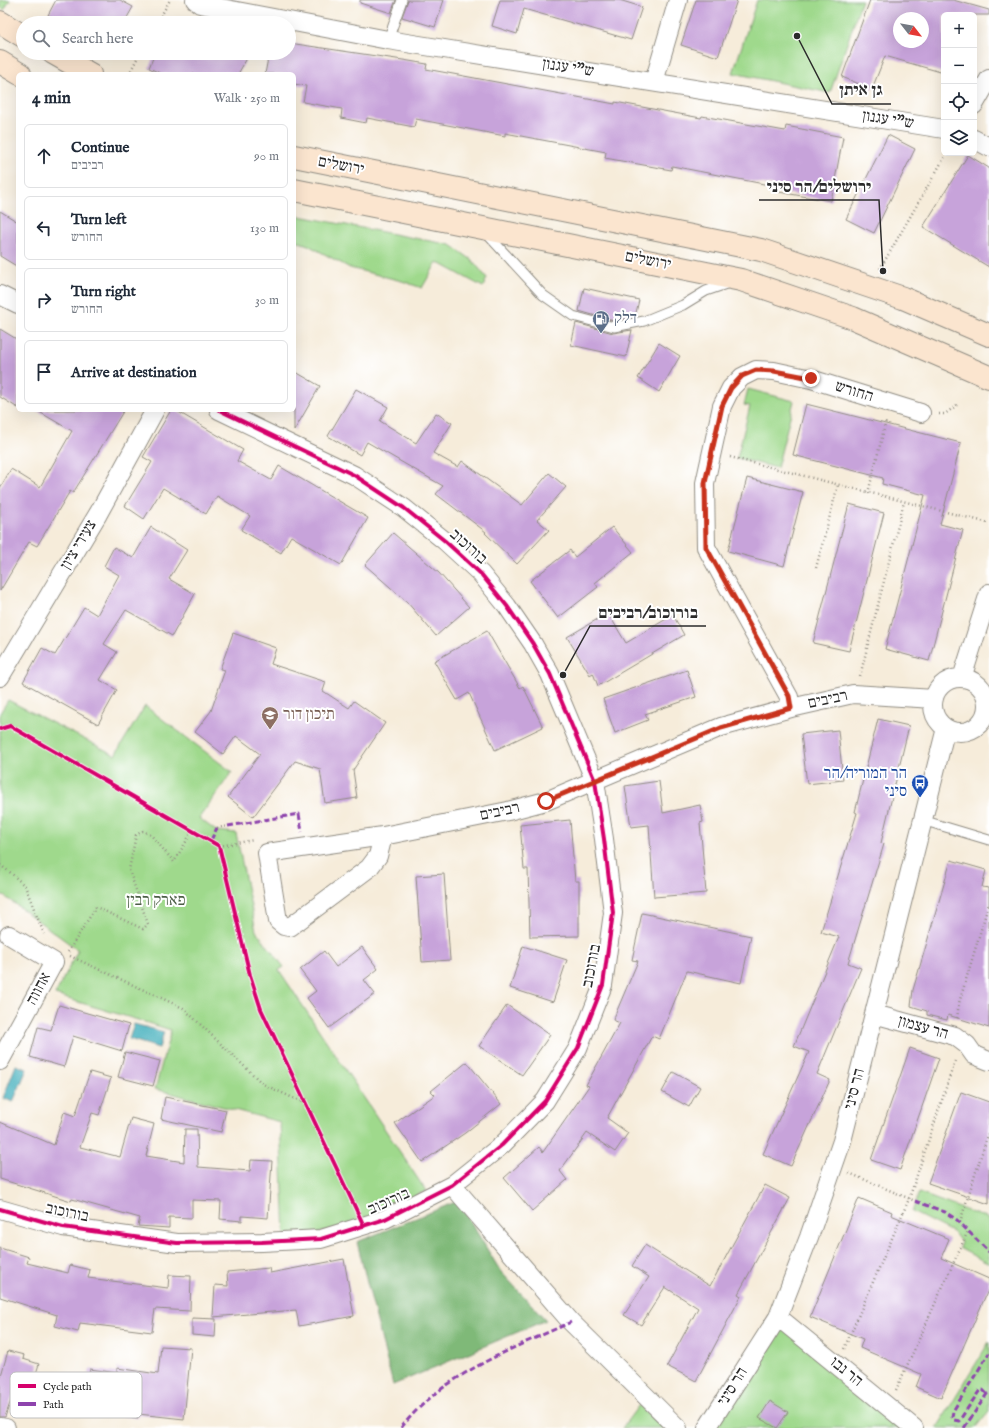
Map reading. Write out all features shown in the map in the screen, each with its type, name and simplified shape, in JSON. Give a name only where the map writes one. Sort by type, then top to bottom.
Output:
[{"type":"main road","points":[[0,22],[16,32]]},
{"type":"main road","points":[[65,60],[86,72]]},
{"type":"main road","points":[[0,62],[17,72]]},
{"type":"main road","name":"ירושלים","points":[[296,156],[761,250],[903,298],[989,335]]},
{"type":"main road","name":"ירושלים","points":[[296,190],[741,280],[853,318],[989,377]]},
{"type":"main road","points":[[956,363],[989,390]]},
{"type":"street","name":"ש\"י עגנון","points":[[195,0],[200,4],[263,16]]},
{"type":"street","points":[[654,82],[678,0]]},
{"type":"street","name":"ש\"י עגנון","points":[[296,22],[388,40],[941,129]]},
{"type":"street","points":[[977,100],[989,79]]},
{"type":"street","points":[[977,141],[989,147]]},
{"type":"street","points":[[0,295],[16,303]]},
{"type":"street","name":"החורש","points":[[791,708],[789,696],[706,547],[705,483],[722,406],[731,388],[742,376],[756,370],[774,371],[811,378],[921,412]]},
{"type":"street","name":"צעירי ציון","points":[[0,677],[98,514],[154,412]]},
{"type":"street","name":"בורוכוב","points":[[0,1209],[63,1227],[177,1243],[262,1242],[321,1239],[349,1232],[384,1219],[452,1184],[502,1145],[545,1101],[578,1048],[603,985],[613,913],[595,781],[550,674],[533,644],[507,606],[481,574],[445,541],[404,508],[354,475],[223,412]]},
{"type":"street","points":[[962,678],[989,593]]},
{"type":"street","points":[[962,678],[974,682],[984,692],[988,710],[979,725],[971,730],[958,732],[946,728],[940,723],[935,716],[934,699],[941,686],[947,681],[962,678]]},
{"type":"street","name":"רביבים","points":[[383,836],[378,856],[369,868],[290,927],[284,926],[278,921],[267,853],[383,836],[508,811],[546,801],[721,728],[791,708],[856,694],[934,699]]},
{"type":"street","name":"הר סיני","points":[[707,1428],[778,1316],[809,1237],[834,1166],[842,1141],[946,728]]},
{"type":"street","name":"אחווה","points":[[0,1061],[54,962],[9,935]]},
{"type":"street","name":"הר עצמון","points":[[874,1014],[958,1039],[974,1055],[989,1061]]},
{"type":"street","points":[[452,1184],[571,1322],[678,1428]]},
{"type":"street","name":"הר נבו","points":[[778,1316],[914,1428]]},
{"type":"street","points":[[0,1427],[6,1428]]},
{"type":"lane","points":[[388,40],[402,0]]},
{"type":"lane","points":[[482,229],[543,295],[573,316],[614,327],[644,321],[683,305],[706,291],[741,280]]},
{"type":"lane","points":[[922,820],[989,840]]},
{"type":"path","points":[[161,16],[170,0]]},
{"type":"path","points":[[130,72],[136,60]]},
{"type":"path","points":[[870,286],[945,156]]},
{"type":"path","points":[[868,493],[891,403]]},
{"type":"path","points":[[945,414],[957,404]]},
{"type":"path","points":[[712,453],[989,524]]},
{"type":"path","points":[[816,568],[838,485]]},
{"type":"path","points":[[856,694],[904,502]]},
{"type":"path","points":[[217,828],[228,826]]},
{"type":"path","points":[[67,954],[96,907],[143,928],[148,924],[129,870],[136,835],[143,831],[151,835],[174,862],[193,830]]},
{"type":"path","points":[[0,865],[12,873],[25,886],[44,934],[50,939]]},
{"type":"path","points":[[838,1365],[909,1199],[958,1039],[959,1003],[989,903]]},
{"type":"path","points":[[61,949],[67,954],[183,1008],[263,1084],[306,1104]]},
{"type":"path","points":[[960,1222],[989,1131]]},
{"type":"path","points":[[834,1166],[915,1201]]},
{"type":"path","points":[[888,1407],[968,1231]]},
{"type":"green space","points":[[0,0],[10,0],[4,10],[0,7]]},
{"type":"green space","points":[[757,0],[862,0],[830,93],[733,73]]},
{"type":"green space","points":[[296,215],[451,245],[472,260],[487,278],[483,287],[437,262],[422,288],[402,281],[350,268],[308,245],[296,241]]},
{"type":"green space","points":[[748,389],[794,401],[777,468],[737,458],[750,406],[744,405]]},
{"type":"green space","name":"פארק רבין","points":[[8,700],[115,755],[145,706],[232,772],[199,818],[216,831],[236,833],[256,931],[284,967],[279,970],[426,1191],[373,1217],[320,1233],[285,1235],[280,1122],[155,1089],[171,1030],[55,995],[78,950],[0,893],[0,713]]},
{"type":"green space","points":[[919,1193],[989,1219],[989,1264],[959,1248],[961,1242],[954,1233],[912,1212]]},
{"type":"green space","points":[[458,1201],[501,1272],[546,1320],[393,1385],[357,1242]]},
{"type":"green space","points":[[778,1317],[915,1428],[707,1428]]},
{"type":"green space","points":[[989,1342],[989,1411],[975,1428],[937,1428]]},
{"type":"green space","points":[[639,1405],[665,1428],[622,1428]]},
{"type":"water","points":[[134,1024],[164,1032],[159,1048],[129,1039]]},
{"type":"water","points":[[16,1065],[27,1069],[13,1102],[3,1098]]},
{"type":"building","points":[[56,0],[120,0],[133,7],[128,16],[48,15]]},
{"type":"building","points":[[360,0],[396,0],[391,13],[360,3]]},
{"type":"building","points":[[408,0],[444,0],[435,27],[402,17]]},
{"type":"building","points":[[500,0],[619,0],[642,7],[631,40],[524,9],[517,34],[492,26]]},
{"type":"building","points":[[696,0],[737,0],[718,57],[681,45]]},
{"type":"building","points":[[870,0],[953,0],[989,10],[989,15],[977,15],[977,12],[941,12],[941,72],[885,56],[872,89],[842,77]]},
{"type":"building","points":[[296,44],[427,64],[426,69],[615,104],[615,102],[701,118],[702,116],[785,131],[786,126],[843,137],[831,201],[773,191],[774,186],[672,166],[671,170],[605,158],[606,152],[505,133],[505,136],[416,119],[414,127],[367,118],[366,123],[341,118],[342,109],[303,102],[306,86],[296,84],[296,72],[265,72],[268,60],[296,60]]},
{"type":"building","points":[[152,60],[246,60],[239,72],[158,72],[149,68]]},
{"type":"building","points":[[888,135],[915,149],[874,233],[846,219]]},
{"type":"building","points":[[967,156],[989,168],[989,267],[923,227]]},
{"type":"building","points":[[0,211],[16,221],[16,266],[0,256]]},
{"type":"building","points":[[584,288],[639,300],[635,317],[614,321],[579,311]]},
{"type":"building","points":[[576,323],[613,333],[632,330],[626,357],[571,345]]},
{"type":"building","points":[[0,329],[16,339],[16,407],[0,397]]},
{"type":"building","points":[[659,343],[680,356],[659,392],[638,378]]},
{"type":"building","points":[[296,372],[320,386],[294,431],[294,412],[296,412]]},
{"type":"building","points":[[356,389],[388,407],[380,421],[416,443],[436,413],[452,423],[433,453],[458,467],[462,461],[522,505],[549,473],[566,487],[537,520],[549,530],[517,564],[485,533],[486,532],[436,494],[443,486],[367,442],[360,455],[328,436]]},
{"type":"building","points":[[806,404],[961,443],[940,524],[963,530],[929,661],[885,649],[925,495],[882,484],[883,478],[793,455]]},
{"type":"building","points":[[39,412],[123,412],[73,493],[70,491],[37,546],[29,542],[0,591],[0,488],[11,469],[40,487],[72,431]]},
{"type":"building","points":[[170,412],[178,412],[243,450],[237,461],[271,480],[279,466],[368,518],[341,565],[291,536],[281,553],[241,530],[250,516],[217,496],[206,514],[163,488],[144,519],[125,506],[152,462],[143,457]]},
{"type":"building","points":[[747,478],[803,492],[784,566],[728,551]]},
{"type":"building","points":[[849,504],[884,513],[849,651],[813,643]]},
{"type":"building","points":[[151,527],[187,550],[169,579],[195,594],[172,636],[126,610],[104,644],[117,652],[100,680],[117,690],[98,724],[23,682],[42,648],[55,655],[84,607],[97,615],[119,575],[104,566],[114,547],[133,558]]},
{"type":"building","points":[[612,527],[633,552],[595,583],[598,587],[558,618],[530,581],[570,550],[575,557]]},
{"type":"building","points":[[393,533],[439,573],[469,607],[436,636],[407,602],[365,565]]},
{"type":"building","points":[[608,613],[626,643],[673,615],[684,635],[598,686],[593,673],[590,675],[567,637]]},
{"type":"building","points":[[487,631],[520,688],[523,686],[543,727],[495,750],[469,693],[457,700],[434,661]]},
{"type":"building","points":[[233,633],[276,648],[271,664],[326,682],[323,691],[349,708],[354,701],[385,723],[353,770],[357,798],[325,803],[320,769],[295,761],[253,817],[228,797],[260,754],[236,736],[223,754],[195,732],[211,711],[225,670],[220,669]]},
{"type":"building","points":[[687,670],[696,697],[645,714],[648,720],[615,733],[603,699]]},
{"type":"building","points":[[878,719],[909,726],[881,843],[884,844],[848,963],[861,968],[817,1074],[830,1080],[791,1166],[763,1154],[809,1052],[794,1046],[839,937],[821,932],[857,813],[855,812]]},
{"type":"building","points":[[838,730],[843,780],[807,784],[801,734]]},
{"type":"building","points":[[659,781],[663,813],[700,805],[703,822],[700,823],[706,893],[654,897],[649,825],[631,827],[625,786]]},
{"type":"building","points":[[570,820],[575,881],[579,881],[579,936],[530,937],[528,869],[524,869],[520,825]]},
{"type":"building","points":[[951,860],[986,870],[982,887],[989,888],[989,1028],[948,1015],[947,1020],[927,1015],[927,1011],[911,1006],[913,990]]},
{"type":"building","points":[[444,874],[450,960],[422,962],[416,876]]},
{"type":"building","points":[[642,913],[751,936],[741,983],[687,971],[659,1039],[652,1036],[607,1118],[628,1133],[615,1152],[587,1133],[560,1171],[567,1180],[532,1211],[504,1178],[539,1147],[543,1152],[589,1086],[586,1085],[620,1023],[613,1020],[638,961],[632,960]]},
{"type":"building","points":[[523,946],[567,960],[553,1002],[510,988]]},
{"type":"building","points":[[362,947],[378,969],[364,980],[375,994],[329,1028],[307,998],[316,991],[300,970],[324,951],[336,967]]},
{"type":"building","points":[[59,1005],[129,1025],[122,1051],[73,1036],[64,1067],[30,1057],[38,1027],[51,1030]]},
{"type":"building","points":[[507,1005],[550,1035],[522,1075],[479,1046]]},
{"type":"building","points":[[910,1048],[939,1058],[900,1170],[871,1160]]},
{"type":"building","points":[[125,1052],[160,1061],[153,1086],[118,1077]]},
{"type":"building","points":[[467,1062],[501,1104],[465,1133],[422,1162],[395,1123],[435,1095],[431,1091]]},
{"type":"building","points":[[90,1072],[111,1078],[99,1115],[92,1113],[80,1147],[120,1157],[131,1118],[154,1124],[146,1156],[184,1162],[185,1129],[197,1129],[198,1167],[250,1171],[251,1160],[272,1161],[268,1218],[242,1216],[242,1221],[220,1219],[221,1201],[192,1200],[192,1218],[169,1217],[169,1228],[138,1226],[140,1218],[72,1199],[71,1201],[0,1179],[0,1122],[54,1145],[64,1112],[75,1116]]},
{"type":"building","points":[[673,1072],[700,1087],[689,1107],[662,1092]]},
{"type":"building","points":[[961,1092],[989,1102],[989,1204],[928,1183]]},
{"type":"building","points":[[165,1097],[226,1110],[221,1132],[161,1119]]},
{"type":"building","points":[[765,1185],[790,1198],[738,1294],[741,1296],[696,1381],[667,1366],[698,1308],[665,1287],[641,1325],[624,1315],[649,1277],[632,1266],[645,1245],[710,1286]]},
{"type":"building","points":[[859,1198],[892,1212],[891,1215],[949,1239],[941,1258],[989,1279],[989,1288],[941,1398],[916,1387],[921,1374],[860,1348],[863,1339],[810,1317]]},
{"type":"building","points":[[0,1248],[29,1257],[27,1263],[68,1273],[70,1265],[90,1270],[88,1278],[168,1288],[169,1275],[191,1276],[190,1311],[155,1309],[152,1332],[80,1323],[78,1332],[55,1326],[57,1315],[0,1297]]},
{"type":"building","points":[[344,1259],[354,1316],[299,1326],[296,1310],[213,1317],[215,1285],[228,1286],[227,1272],[269,1268],[270,1273]]},
{"type":"building","points":[[192,1318],[216,1319],[215,1337],[192,1335]]},
{"type":"building","points":[[161,1346],[191,1348],[184,1419],[142,1414],[142,1372],[117,1372],[117,1368],[158,1374]]},
{"type":"building","points":[[8,1351],[24,1355],[23,1359],[39,1364],[37,1372],[10,1372],[10,1403],[5,1417],[0,1417],[0,1379]]},
{"type":"building","points":[[90,1369],[110,1372],[90,1372]]},
{"type":"building","points":[[770,1401],[788,1412],[777,1428],[759,1418]]},
{"type":"marked path","points":[[228,826],[299,814],[302,832]]},
{"type":"marked path","points":[[211,840],[217,828]]},
{"type":"marked path","points":[[915,1201],[945,1212],[957,1220],[989,1252]]},
{"type":"marked path","points":[[401,1428],[418,1409],[457,1378],[501,1354],[571,1322]]},
{"type":"marked path","points":[[987,1394],[983,1390],[980,1390],[959,1421],[954,1420],[952,1417],[953,1411],[989,1353]]},
{"type":"marked path","points":[[964,1428],[989,1391]]},
{"type":"cycle path","points":[[0,1209],[63,1227],[177,1243],[262,1242],[321,1239],[385,1219],[452,1185],[502,1145],[545,1101],[578,1048],[603,985],[613,913],[595,781],[550,674],[533,644],[507,606],[481,574],[445,541],[404,508],[354,475],[223,412]]},
{"type":"cycle path","points":[[0,729],[10,726],[219,846],[250,975],[261,1009],[364,1226]]},
{"type":"place","name":"גן איתן","points":[[797,36]]},
{"type":"place","name":"ירושלים/הר סיני","points":[[883,271]]},
{"type":"place","name":"דלק","points":[[601,334]]},
{"type":"place","name":"בורוכוב/רביבים","points":[[563,675]]},
{"type":"place","name":"תיכון דור","points":[[270,730]]},
{"type":"place","name":"הר המוריה/הר סיני","points":[[920,798]]},
{"type":"route","points":[[546,801],[721,728],[791,708],[789,696],[706,547],[705,483],[722,406],[731,388],[742,376],[756,370],[774,371],[811,378]]}]
